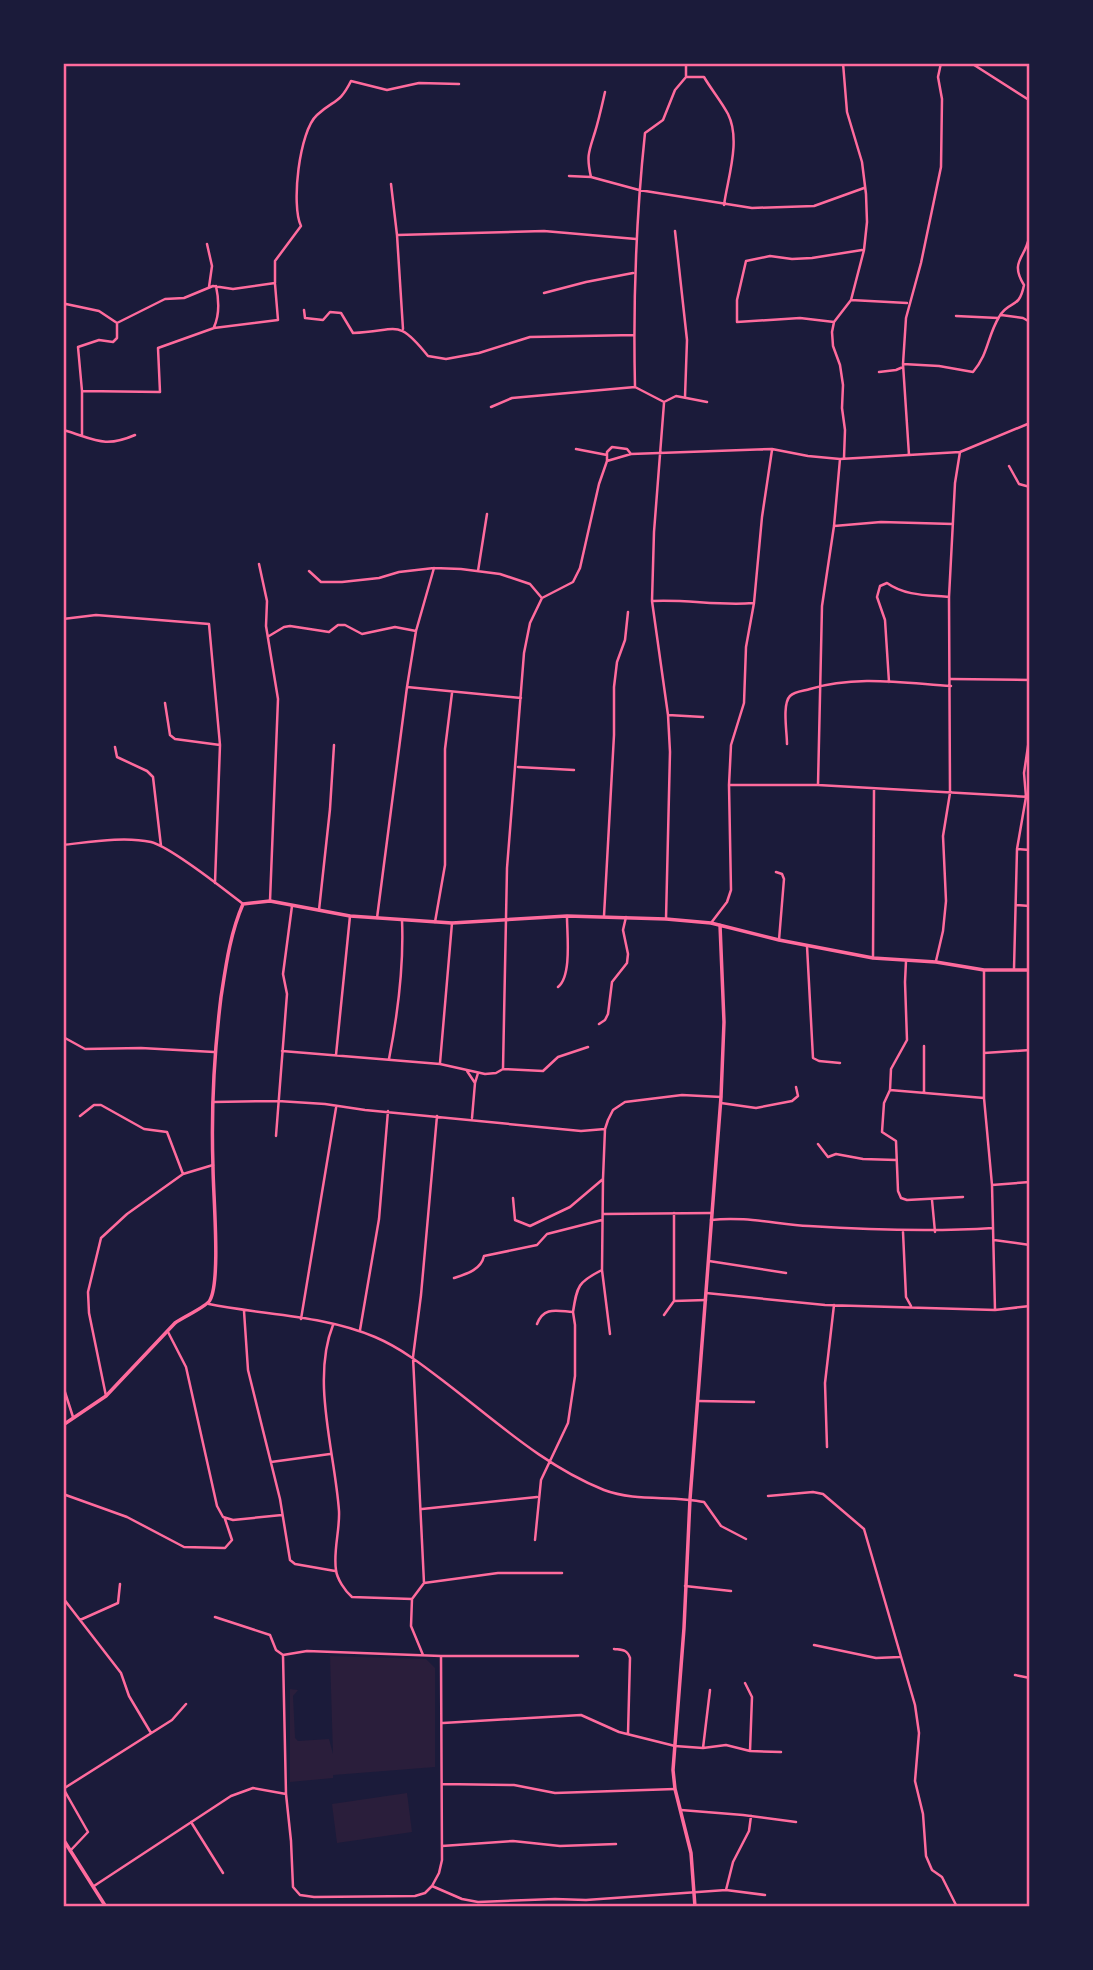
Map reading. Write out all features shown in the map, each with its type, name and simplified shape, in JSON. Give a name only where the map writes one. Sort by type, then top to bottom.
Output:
[{"type":"street","points":[[635,387],[636,239],[645,133],[663,120],[675,90],[686,77],[686,63]]},
{"type":"street","points":[[818,785],[822,606],[845,430],[840,365],[832,346],[834,322],[851,300],[864,250],[867,222],[858,143],[847,112],[843,63]]},
{"type":"street","points":[[909,455],[903,365],[908,303],[921,263],[937,195],[942,99],[938,77],[941,63]]},
{"type":"street","points":[[971,63],[1028,100],[1030,107]]},
{"type":"street","points":[[686,77],[704,77],[728,114],[733,129],[733,153],[724,205]]},
{"type":"street","points":[[82,391],[160,392],[158,348],[214,328],[278,320],[275,261],[302,226],[298,212],[301,153],[308,128],[316,115],[343,98],[351,81],[387,90],[419,83],[459,84]]},
{"type":"street","points":[[591,177],[588,166],[589,145],[595,133],[605,92]]},
{"type":"street","points":[[569,176],[591,177],[639,190],[752,208],[814,206],[865,188]]},
{"type":"street","points":[[390,184],[404,330]]},
{"type":"street","points":[[879,372],[896,370],[903,365],[939,366],[973,372],[983,361],[999,316],[1005,309],[1017,304],[1021,298],[1024,285],[1017,265],[1029,236],[1030,197]]},
{"type":"street","points":[[675,231],[687,340],[685,397]]},
{"type":"street","points":[[397,235],[544,232],[636,239]]},
{"type":"street","points":[[207,244],[212,266],[209,287]]},
{"type":"street","points":[[834,322],[800,318],[737,322],[737,300],[746,261],[769,256],[792,259],[864,250]]},
{"type":"street","points":[[544,293],[635,273]]},
{"type":"street","points":[[117,323],[165,299],[184,298],[209,287],[233,289],[275,284]]},
{"type":"street","points":[[214,328],[218,320],[219,300],[216,286]]},
{"type":"street","points":[[851,300],[908,303]]},
{"type":"street","points":[[63,306],[66,304],[99,311],[117,323]]},
{"type":"street","points":[[304,310],[304,318],[323,320],[330,312],[341,313],[353,333],[392,328],[404,330],[428,356],[446,359],[479,354],[530,337],[634,335]]},
{"type":"street","points":[[956,316],[999,316],[1023,318],[1030,322]]},
{"type":"street","points":[[82,435],[78,347],[99,340],[113,341],[117,338],[117,323]]},
{"type":"street","points":[[491,407],[512,398],[635,387],[664,402]]},
{"type":"street","points":[[664,402],[676,396],[706,402]]},
{"type":"street","points":[[664,402],[652,601],[668,715],[670,752],[666,919]]},
{"type":"street","points":[[607,461],[631,454],[772,449],[842,459],[960,452],[1030,423]]},
{"type":"street","points":[[63,430],[95,442],[119,442],[135,435]]},
{"type":"street","points":[[503,1069],[507,868],[528,633],[542,597],[573,582],[580,568],[607,455],[612,447],[627,449],[631,454]]},
{"type":"street","points":[[711,923],[727,902],[732,890],[729,785],[731,745],[744,703],[745,660],[772,449]]},
{"type":"street","points":[[576,450],[607,455]]},
{"type":"street","points":[[936,962],[946,901],[943,836],[950,793],[949,597],[955,482],[960,452]]},
{"type":"street","points":[[1009,466],[1019,484],[1030,486]]},
{"type":"street","points":[[478,571],[487,514]]},
{"type":"street","points":[[834,526],[881,522],[954,524]]},
{"type":"street","points":[[259,564],[267,601],[266,626],[278,699],[270,901]]},
{"type":"street","points":[[309,571],[321,582],[342,582],[434,568],[478,571],[499,574],[530,584],[542,597]]},
{"type":"street","points":[[377,918],[416,631],[434,568]]},
{"type":"street","points":[[888,682],[885,620],[877,597],[880,586],[887,583],[896,590],[908,593],[949,597]]},
{"type":"street","points":[[652,601],[679,599],[730,605],[754,603]]},
{"type":"street","points":[[604,916],[614,687],[617,662],[625,640],[628,612]]},
{"type":"street","points":[[63,618],[96,615],[209,624],[220,745],[215,883]]},
{"type":"street","points":[[269,636],[290,626],[329,632],[338,625],[345,625],[362,634],[395,627],[416,631]]},
{"type":"street","points":[[951,679],[1030,680]]},
{"type":"street","points":[[787,744],[787,699],[793,693],[819,685],[853,681],[951,686]]},
{"type":"street","points":[[407,687],[521,698]]},
{"type":"street","points":[[435,922],[444,864],[445,749],[452,693]]},
{"type":"street","points":[[165,703],[170,735],[175,739],[220,745]]},
{"type":"street","points":[[668,715],[703,717]]},
{"type":"street","points":[[1014,969],[1017,849],[1028,797],[1024,773],[1030,733]]},
{"type":"street","points":[[319,911],[334,745]]},
{"type":"street","points":[[115,747],[117,757],[147,771],[153,777],[161,846]]},
{"type":"street","points":[[516,767],[574,770]]},
{"type":"street","points":[[729,785],[818,785],[1028,797]]},
{"type":"street","points":[[873,958],[874,790]]},
{"type":"street","points":[[63,845],[152,842],[243,904],[270,901],[350,916],[452,923],[567,916],[666,919],[711,923],[779,940],[873,958],[936,962],[984,970],[1030,970]]},
{"type":"street","points":[[1017,849],[1030,850]]},
{"type":"street","points":[[776,872],[782,874],[784,879],[779,940]]},
{"type":"street","points":[[209,1304],[214,1284],[215,1249],[214,1052],[227,954],[234,925],[243,904]]},
{"type":"street","points":[[1015,905],[1030,906]]},
{"type":"street","points":[[275,1136],[286,993],[284,974],[292,906]]},
{"type":"street","points":[[336,1055],[350,916]]},
{"type":"street","points":[[558,987],[566,975],[567,916]]},
{"type":"street","points":[[599,1024],[608,1014],[612,982],[624,970],[628,959],[624,938],[626,917]]},
{"type":"street","points":[[389,1060],[404,950],[402,920]]},
{"type":"street","points":[[440,1065],[452,923]]},
{"type":"street","points":[[695,1907],[691,1853],[673,1775],[690,1499],[721,1103],[724,1022],[720,925]]},
{"type":"street","points":[[807,946],[813,1058],[839,1063]]},
{"type":"street","points":[[906,961],[907,1040],[891,1069],[890,1090],[884,1103],[882,1132],[897,1141],[898,1191],[901,1198],[963,1197]]},
{"type":"street","points":[[984,970],[984,1098],[992,1185],[995,1310]]},
{"type":"street","points":[[65,1038],[85,1049],[141,1048],[214,1052]]},
{"type":"street","points":[[924,1046],[924,1093]]},
{"type":"street","points":[[282,1051],[440,1065],[478,1073],[496,1073],[503,1069],[541,1071],[558,1057],[588,1047]]},
{"type":"street","points":[[985,1054],[1030,1050]]},
{"type":"street","points":[[466,1070],[475,1083]]},
{"type":"street","points":[[472,1119],[478,1073]]},
{"type":"street","points":[[721,1103],[755,1108],[790,1102],[798,1096],[796,1087]]},
{"type":"street","points":[[890,1090],[984,1098]]},
{"type":"street","points":[[610,1334],[601,1270],[605,1129],[613,1110],[625,1102],[682,1095],[721,1097]]},
{"type":"street","points":[[213,1102],[278,1101],[581,1131],[605,1129]]},
{"type":"street","points":[[80,1116],[94,1105],[101,1105],[144,1129],[167,1132],[183,1174]]},
{"type":"street","points":[[301,1318],[336,1106]]},
{"type":"street","points":[[359,1331],[379,1219],[388,1111]]},
{"type":"street","points":[[425,1583],[413,1357],[437,1116]]},
{"type":"street","points":[[818,1144],[828,1157],[836,1154],[863,1159],[896,1160]]},
{"type":"street","points":[[106,1396],[89,1313],[88,1292],[101,1238],[127,1214],[183,1174],[213,1165]]},
{"type":"street","points":[[513,1198],[515,1220],[530,1226],[570,1207],[603,1179]]},
{"type":"street","points":[[992,1185],[1030,1182]]},
{"type":"street","points":[[932,1199],[935,1232]]},
{"type":"street","points":[[664,1315],[674,1301],[674,1213]]},
{"type":"street","points":[[602,1214],[712,1213]]},
{"type":"street","points":[[711,1220],[730,1218],[802,1226],[935,1232],[993,1228]]},
{"type":"street","points":[[454,1278],[483,1263],[484,1256],[537,1245],[547,1234],[602,1220]]},
{"type":"street","points":[[903,1231],[906,1297],[911,1306]]},
{"type":"street","points":[[994,1240],[1030,1245]]},
{"type":"street","points":[[709,1261],[786,1273]]},
{"type":"street","points":[[536,1539],[541,1480],[568,1423],[575,1376],[573,1312],[583,1279],[601,1270]]},
{"type":"street","points":[[706,1293],[834,1305],[995,1310],[1030,1306]]},
{"type":"street","points":[[674,1301],[706,1300]]},
{"type":"street","points":[[63,1425],[106,1396],[187,1314],[209,1304],[301,1318],[359,1331],[413,1357],[549,1462],[607,1491],[627,1496],[704,1502],[721,1526],[746,1539]]},
{"type":"street","points":[[827,1447],[825,1383],[834,1305]]},
{"type":"street","points":[[537,1324],[542,1313],[547,1310],[573,1312]]},
{"type":"street","points":[[244,1311],[248,1370],[280,1499],[290,1562],[336,1571]]},
{"type":"street","points":[[333,1325],[326,1354],[325,1384],[330,1454],[339,1511],[336,1571],[346,1592],[352,1597],[412,1598]]},
{"type":"street","points":[[63,1494],[127,1517],[184,1547],[225,1548],[232,1541],[225,1519],[217,1506],[186,1367],[167,1332]]},
{"type":"street","points":[[63,1387],[74,1420]]},
{"type":"street","points":[[698,1401],[754,1402]]},
{"type":"street","points":[[270,1462],[330,1454]]},
{"type":"street","points":[[768,1496],[813,1492],[823,1494],[864,1529],[918,1720],[915,1781],[923,1814],[926,1856],[932,1870],[942,1877],[957,1907]]},
{"type":"street","points":[[422,1509],[538,1497]]},
{"type":"street","points":[[225,1519],[282,1515]]},
{"type":"street","points":[[423,1655],[411,1626],[412,1598],[425,1583],[498,1573],[562,1573]]},
{"type":"street","points":[[80,1620],[118,1603],[120,1584]]},
{"type":"street","points":[[685,1586],[731,1591]]},
{"type":"street","points":[[63,1598],[121,1673],[129,1696],[151,1733]]},
{"type":"street","points":[[215,1617],[270,1635],[276,1650],[284,1655],[307,1651],[441,1656],[578,1656]]},
{"type":"street","points":[[814,1645],[876,1658],[900,1657]]},
{"type":"street","points":[[614,1649],[624,1650],[630,1658],[628,1734]]},
{"type":"street","points":[[284,1655],[286,1794],[292,1841],[293,1887],[300,1895],[415,1896],[425,1893],[432,1886],[439,1873],[442,1846],[441,1656]]},
{"type":"street","points":[[1015,1675],[1030,1678]]},
{"type":"street","points":[[746,1683],[752,1697],[750,1751]]},
{"type":"street","points":[[703,1748],[710,1690]]},
{"type":"street","points":[[70,1851],[88,1832],[63,1788],[172,1720],[186,1704]]},
{"type":"street","points":[[443,1723],[581,1714],[591,1717],[605,1727],[675,1746],[703,1748],[726,1745],[750,1751],[781,1752]]},
{"type":"street","points":[[442,1784],[514,1785],[555,1793],[675,1789]]},
{"type":"street","points":[[93,1886],[231,1796],[248,1788],[286,1794]]},
{"type":"street","points":[[680,1810],[796,1822]]},
{"type":"street","points":[[726,1890],[733,1862],[749,1832],[751,1816]]},
{"type":"street","points":[[191,1822],[223,1874]]},
{"type":"street","points":[[63,1839],[106,1907]]},
{"type":"street","points":[[442,1846],[513,1841],[560,1846],[616,1844]]},
{"type":"street","points":[[432,1886],[462,1899],[478,1902],[586,1900],[726,1890],[765,1895]]},
{"type":"shaded area","points":[[330,1656],[426,1659],[435,1668],[435,1767],[333,1775],[333,1778],[290,1782],[290,1689],[298,1690],[293,1696],[295,1738],[298,1741],[329,1739],[333,1754]]},
{"type":"shaded area","points":[[407,1793],[412,1832],[337,1843],[332,1804]]}]
